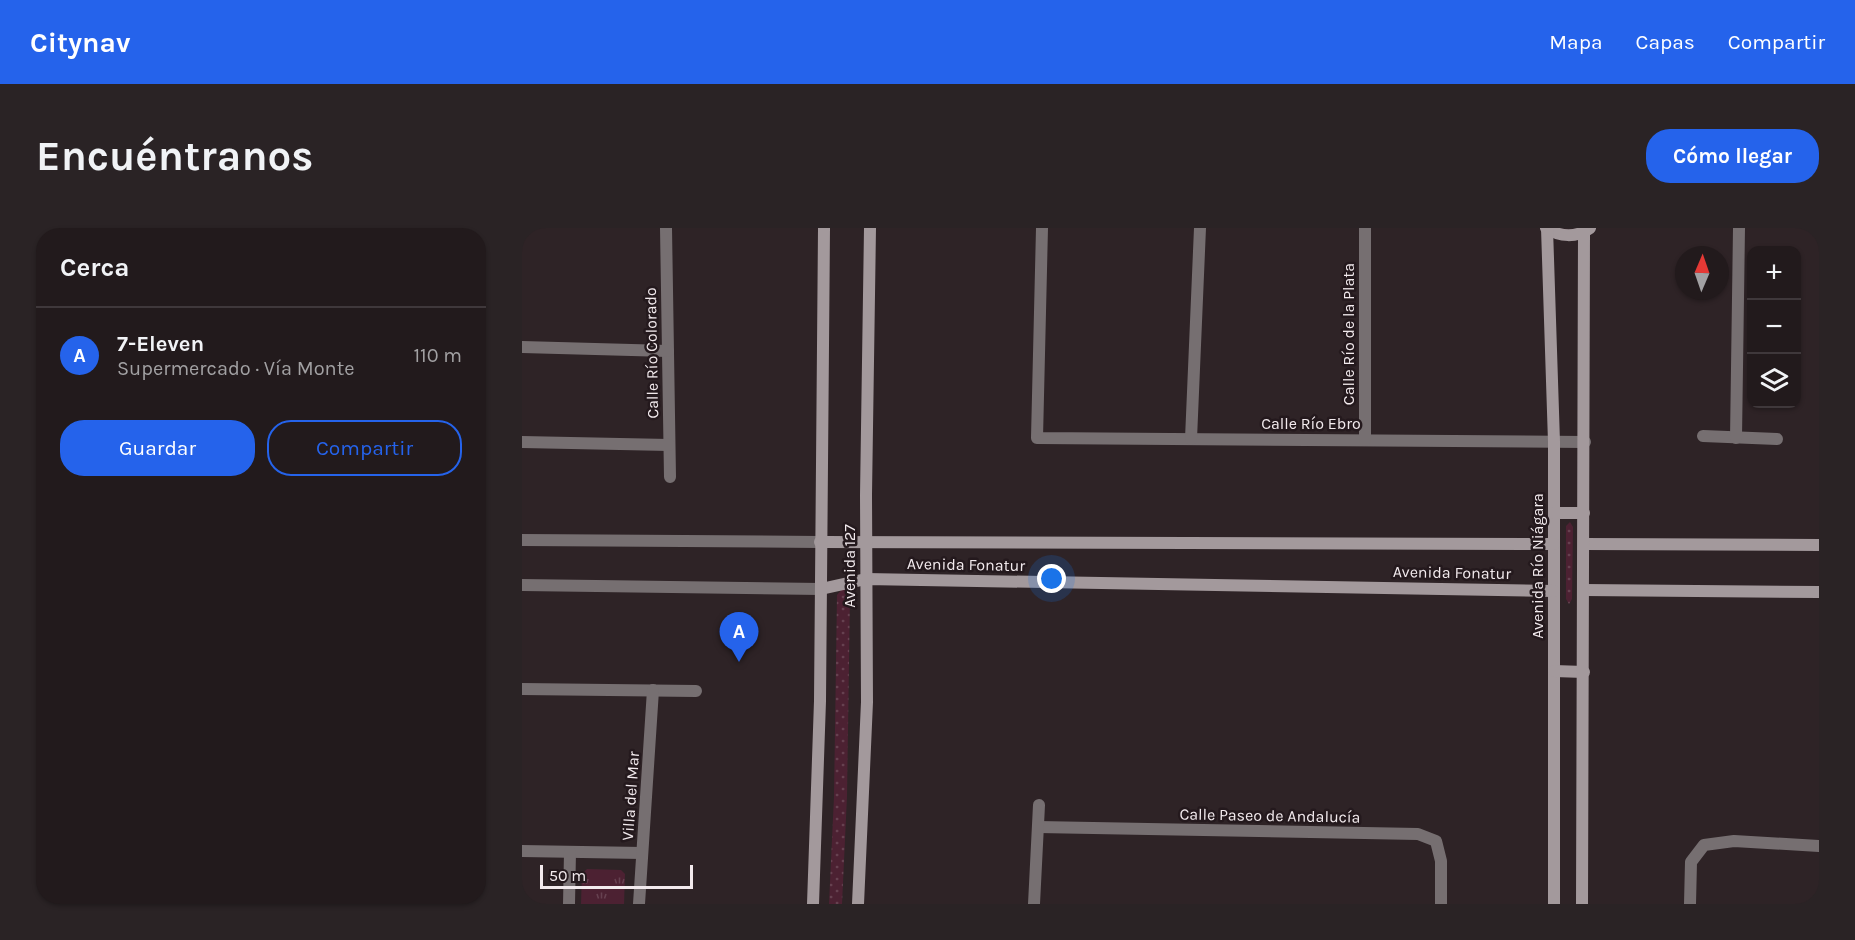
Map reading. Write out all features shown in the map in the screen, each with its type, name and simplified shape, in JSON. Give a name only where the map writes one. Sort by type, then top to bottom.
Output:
[{"type":"main road","name":"Avenida 127","points":[[813,904],[820,701],[824,228]]},
{"type":"main road","name":"Avenida 127","points":[[858,904],[867,702],[865,542],[870,228]]},
{"type":"main road","points":[[1547,228],[1563,235],[1574,235],[1587,230],[1582,904]]},
{"type":"main road","name":"Avenida Río Niágara","points":[[1547,228],[1554,442],[1554,904]]},
{"type":"main road","points":[[1554,513],[1584,513]]},
{"type":"main road","name":"Avenida Fonatur","points":[[820,542],[1554,544]]},
{"type":"main road","points":[[1584,544],[1819,545]]},
{"type":"main road","name":"Avenida Fonatur","points":[[820,589],[866,579],[1554,591]]},
{"type":"main road","points":[[1584,590],[1819,592]]},
{"type":"main road","points":[[1554,671],[1584,672]]},
{"type":"street","name":"Calle Río Colorado","points":[[666,228],[670,477]]},
{"type":"street","name":"Calle Río Ebro","points":[[1042,228],[1037,438],[1585,442]]},
{"type":"street","points":[[1191,439],[1200,228]]},
{"type":"street","name":"Calle Río de la Plata","points":[[1365,228],[1365,440]]},
{"type":"street","points":[[1736,438],[1739,228]]},
{"type":"street","points":[[522,347],[668,351]]},
{"type":"street","points":[[1703,436],[1777,439]]},
{"type":"street","points":[[522,442],[669,444]]},
{"type":"street","name":"Avenida Fonatur","points":[[522,540],[820,542]]},
{"type":"street","name":"Avenida Fonatur","points":[[522,585],[820,589]]},
{"type":"street","points":[[522,689],[696,691]]},
{"type":"street","name":"Villa del Mar","points":[[639,904],[653,690]]},
{"type":"street","points":[[1034,904],[1040,805]]},
{"type":"street","name":"Calle Paseo de Andalucía","points":[[1038,827],[1418,834],[1436,841],[1441,861],[1441,904]]},
{"type":"street","points":[[1690,904],[1691,862],[1704,845],[1734,841],[1819,846]]},
{"type":"street","points":[[522,851],[642,854]]},
{"type":"street","points":[[569,904],[570,852]]},
{"type":"green space","points":[[1570,522],[1573,527],[1572,599],[1569,604],[1566,599],[1566,526]]},
{"type":"green space","points":[[843,588],[850,595],[847,796],[842,904],[829,904],[834,797],[837,595]]},
{"type":"green space","points":[[587,869],[621,870],[625,874],[624,904],[581,904],[582,874]]},
{"type":"place","name":"7-Eleven","points":[[739,662]]}]
